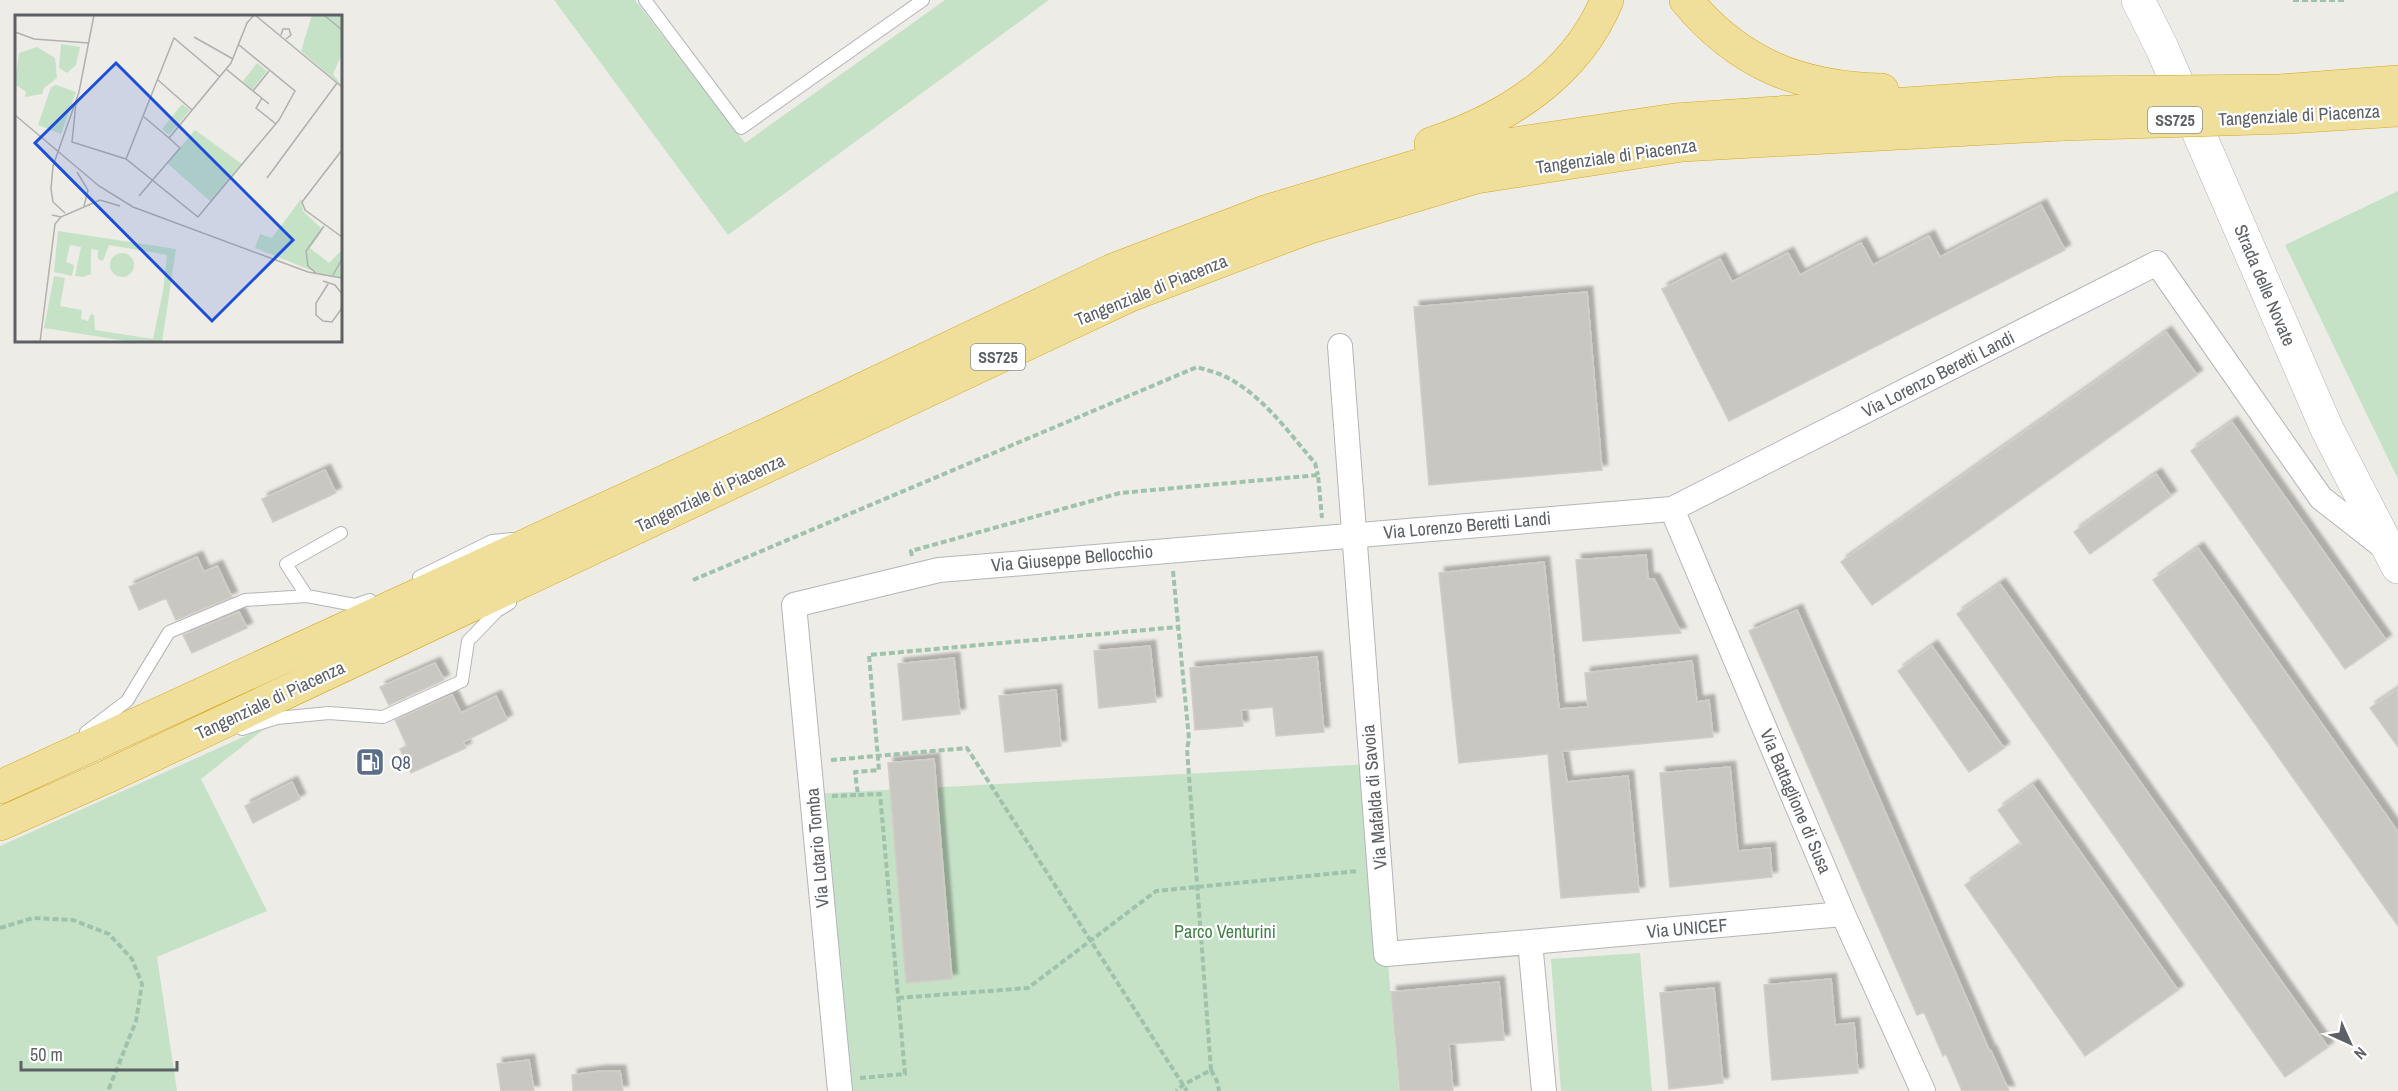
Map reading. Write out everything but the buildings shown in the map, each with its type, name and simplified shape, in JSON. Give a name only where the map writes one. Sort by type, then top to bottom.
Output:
[{"type":"highway","points":[[1268,211],[1383,160],[1459,135],[1516,104],[1551,80],[1578,53],[1597,24],[1607,0]]},
{"type":"highway","points":[[1686,0],[1724,41],[1787,76],[1854,89],[2063,108]]},
{"type":"highway","name":"Tangenziale di Piacenza","points":[[2284,104],[2398,82]]},
{"type":"highway","name":"Tangenziale di Piacenza","points":[[0,787],[546,536],[1111,271],[1268,211],[1467,151],[1663,122],[2063,108],[2284,104],[2398,110]]},
{"type":"highway","name":"Tangenziale di Piacenza","points":[[0,824],[106,777],[1130,295],[1307,228],[1476,177],[1682,145],[2063,108]]},
{"type":"street","name":"Strada delle Novate","points":[[2138,0],[2166,58],[2327,429],[2394,560]]},
{"type":"street","name":"Via Lorenzo Beretti Landi","points":[[1353,534],[1672,509],[2157,263],[2321,498],[2394,560]]},
{"type":"street","name":"Via Mafalda di Savoia","points":[[1340,346],[1386,954],[1530,942]]},
{"type":"street","name":"Via Battaglione di Susa","points":[[1672,509],[1843,914],[1923,1091]]},
{"type":"street","name":"Via Giuseppe Bellocchio","points":[[794,605],[939,570],[1353,534]]},
{"type":"street","name":"Via Lotario Tomba","points":[[794,605],[839,1085]]},
{"type":"street","name":"Via UNICEF","points":[[1530,942],[1843,914]]},
{"type":"street","points":[[1530,942],[1544,1091]]},
{"type":"lane","points":[[645,0],[741,128],[923,0]]},
{"type":"lane","points":[[106,777],[151,768],[213,738],[277,718],[329,713],[383,717],[462,681],[468,641],[497,610],[557,575],[690,512],[708,493]]},
{"type":"lane","points":[[307,596],[286,564],[341,533]]},
{"type":"lane","points":[[406,584],[492,541],[546,536]]},
{"type":"lane","points":[[70,738],[91,730],[128,701],[169,632],[245,600],[307,596],[355,606],[385,595]]},
{"type":"path","points":[[2293,0],[2345,0]]},
{"type":"path","points":[[693,580],[1197,367],[1224,376],[1247,390],[1265,406],[1315,463],[1324,537]]},
{"type":"path","points":[[915,576],[911,551],[1120,493],[1318,475]]},
{"type":"path","points":[[1171,550],[1189,739],[1187,749],[1211,1070],[1219,1091]]},
{"type":"path","points":[[839,1085],[905,1074],[880,794],[858,795],[855,772],[879,770],[869,655],[1178,627]]},
{"type":"path","points":[[809,762],[967,748],[1187,1091]]},
{"type":"path","points":[[898,998],[1028,988],[1156,891],[1379,869]]},
{"type":"path","points":[[0,928],[33,918],[74,920],[109,934],[132,959],[142,984],[136,1021],[108,1091]]},
{"type":"path","points":[[1176,1091],[1211,1070]]},
{"type":"green space","points":[[554,0],[635,0],[745,143],[945,0],[1049,0],[728,235]]},
{"type":"green space","points":[[2398,191],[2398,479],[2285,245]]},
{"type":"green space","points":[[268,726],[201,779],[267,911],[157,957],[177,1091],[0,1091],[0,846]]},
{"type":"green space","name":"Parco Venturini","points":[[1371,764],[1399,1091],[840,1091],[812,794]]},
{"type":"green space","points":[[1640,953],[1652,1091],[1561,1091],[1551,959]]},
{"type":"place","name":"Q8","points":[[370,762]]}]
